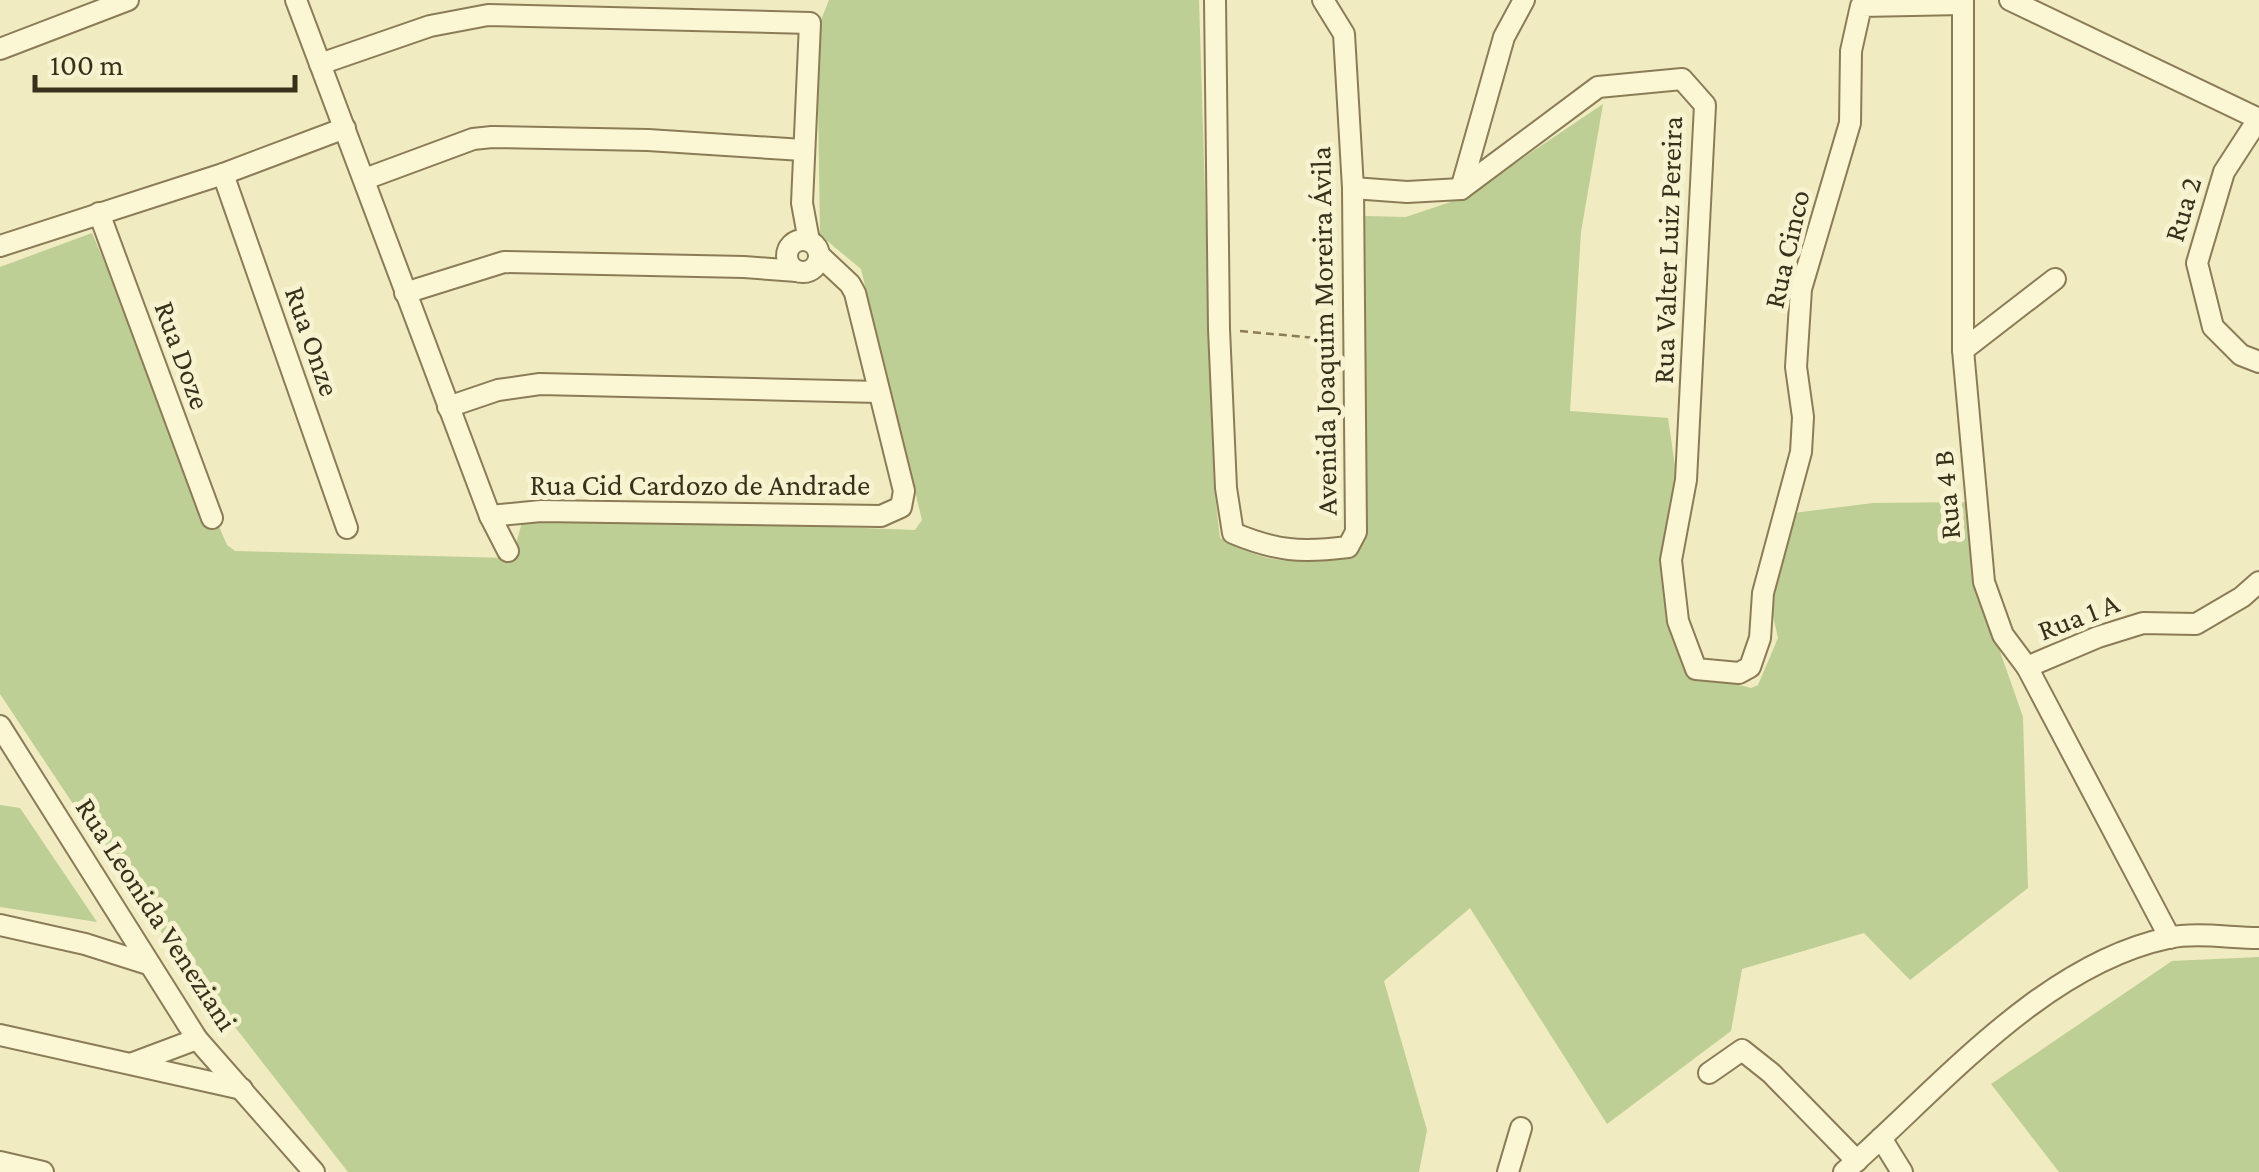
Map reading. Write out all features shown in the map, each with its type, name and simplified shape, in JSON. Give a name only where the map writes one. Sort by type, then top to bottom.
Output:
[{"type":"street","points":[[0,48],[128,0]]},
{"type":"street","points":[[296,0],[448,407],[490,516],[508,551]]},
{"type":"street","points":[[1214,0],[1218,329]]},
{"type":"street","name":"Avenida Joaquim Moreira Ávila","points":[[1218,329],[1226,488],[1233,533],[1267,548],[1307,553],[1348,547],[1356,532],[1357,515],[1353,188],[1344,34],[1322,0]]},
{"type":"street","points":[[1353,188],[1407,192],[1461,189],[1504,38],[1524,0]]},
{"type":"street","points":[[2010,0],[2259,118]]},
{"type":"street","name":"Rua 4 B","points":[[1963,2],[1963,350],[1984,582],[2003,635],[2027,668],[2170,938]]},
{"type":"street","name":"Rua Cinco","points":[[1696,669],[1739,674],[1750,667],[1760,638],[1762,593],[1801,452],[1804,416],[1796,367],[1801,289],[1850,123],[1851,51],[1861,6],[1963,2]]},
{"type":"street","points":[[320,64],[430,26],[488,15],[810,23],[802,150],[803,256]]},
{"type":"street","name":"Rua Valter Luiz Pereira","points":[[1461,189],[1598,87],[1682,79],[1706,106],[1686,480],[1672,560],[1678,621],[1696,669]]},
{"type":"street","name":"Rua 2","points":[[2259,118],[2224,172],[2197,263],[2214,327],[2241,354],[2259,362]]},
{"type":"street","points":[[0,246],[222,174],[345,128]]},
{"type":"street","points":[[365,179],[473,139],[648,140],[802,150]]},
{"type":"street","name":"Rua Onze","points":[[222,174],[347,528]]},
{"type":"street","name":"Rua Doze","points":[[98,213],[212,518]]},
{"type":"street","points":[[405,293],[504,262],[744,266],[803,256],[839,275],[854,293],[879,392],[540,384],[498,390],[448,407]]},
{"type":"street","points":[[1963,350],[2055,279]]},
{"type":"street","name":"Rua Cid Cardozo de Andrade","points":[[490,516],[542,511],[881,516],[894,511],[903,500],[879,392]]},
{"type":"street","name":"Rua 1 A","points":[[2027,668],[2143,623],[2196,624],[2242,597],[2259,582]]},
{"type":"street","name":"Rua Leonida Veneziani","points":[[0,726],[197,1039],[314,1172]]},
{"type":"street","points":[[86,944],[122,922]]},
{"type":"street","points":[[0,924],[86,944],[148,964]]},
{"type":"street","points":[[1710,1072],[1742,1050],[1771,1073],[1850,1166],[1988,1040],[2062,984],[2114,956],[2170,938],[2259,938]]},
{"type":"street","points":[[0,1035],[243,1089]]},
{"type":"street","points":[[131,1064],[197,1039]]},
{"type":"street","points":[[1508,1172],[1520,1128]]},
{"type":"street","points":[[1881,1138],[1902,1172]]},
{"type":"street","points":[[0,1162],[43,1172]]},
{"type":"path","points":[[1218,329],[1352,341]]},
{"type":"green space","points":[[829,0],[1199,0],[1214,485],[1220,538],[1255,554],[1285,561],[1353,554],[1366,532],[1365,216],[1406,217],[1465,197],[1603,104],[1581,232],[1570,411],[1668,418],[1677,480],[1662,563],[1687,672],[1751,688],[1758,685],[1778,638],[1768,594],[1793,513],[1873,503],[1970,502],[1996,640],[2023,717],[2028,888],[1910,980],[1864,933],[1742,969],[1731,1031],[1607,1124],[1470,908],[1384,981],[1427,1130],[1419,1172],[348,1172],[143,909],[0,694],[0,267],[92,233],[227,545],[235,551],[512,558],[524,515],[915,530],[922,520],[861,269],[820,235],[817,30]]},
{"type":"green space","points":[[0,805],[20,808],[97,922],[0,907]]},
{"type":"green space","points":[[2259,957],[2259,1172],[2059,1172],[1991,1084],[2172,961]]}]
